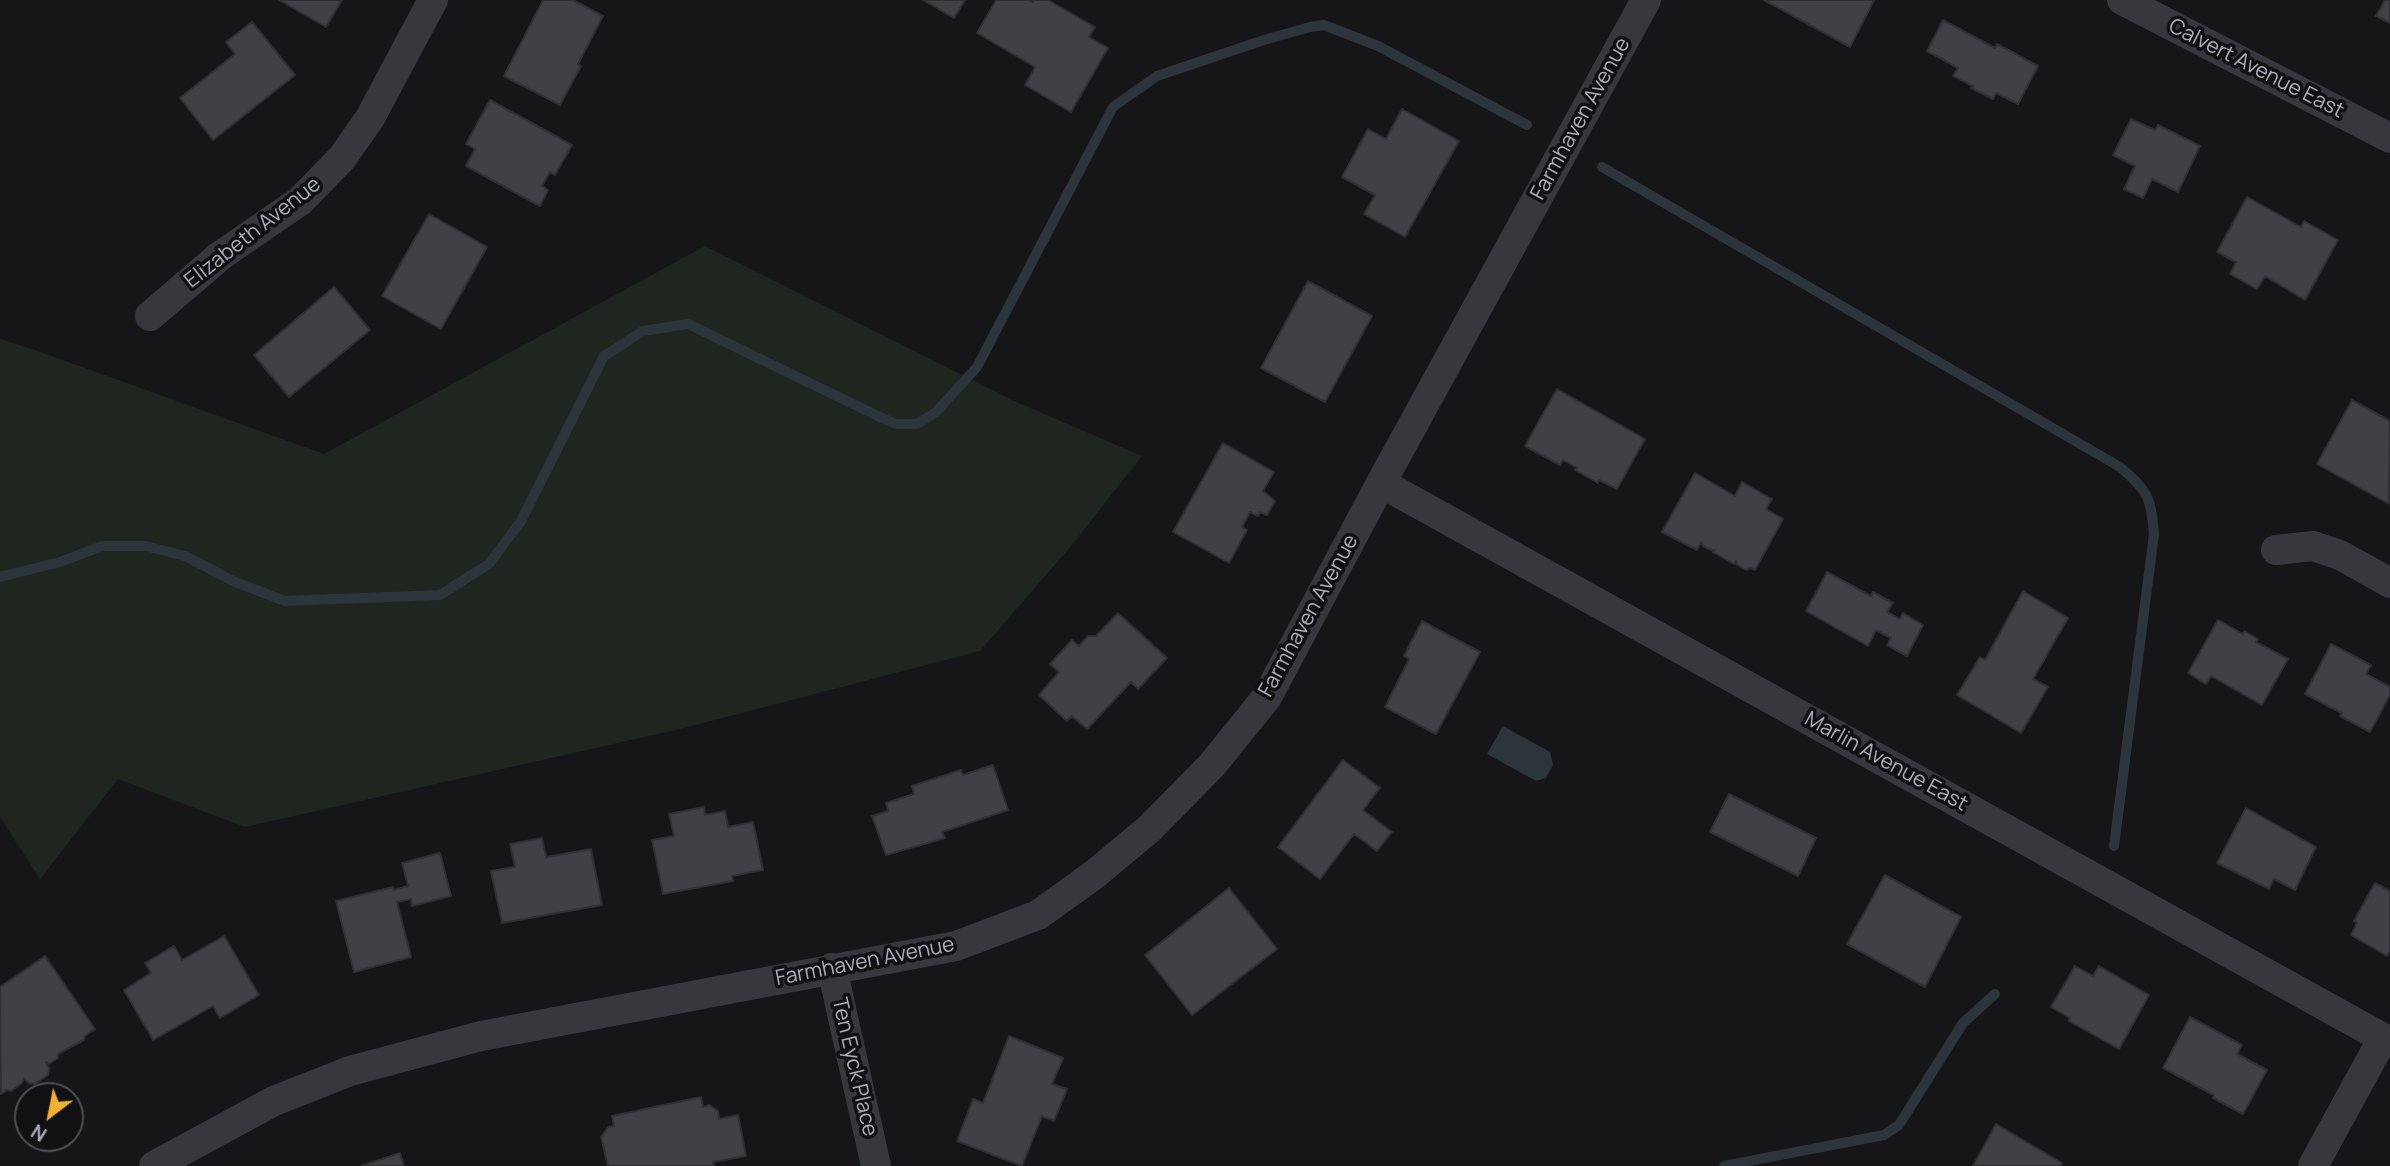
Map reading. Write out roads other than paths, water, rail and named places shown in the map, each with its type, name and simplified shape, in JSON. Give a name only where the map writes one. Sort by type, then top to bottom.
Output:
[{"type":"street","name":"Elizabeth Avenue","points":[[150,316],[220,256],[300,201],[342,158],[370,118],[433,0]]},
{"type":"street","name":"Farmhaven Avenue","points":[[154,1166],[274,1101],[351,1071],[481,1036],[956,946],[1038,915],[1095,874],[1149,829],[1212,765],[1267,697],[1646,0]]},
{"type":"street","name":"Calvert Avenue East","points":[[2122,0],[2390,138]]},
{"type":"street","name":"Marlin Avenue East","points":[[1381,483],[1735,676],[2386,1040]]},
{"type":"street","points":[[2276,550],[2313,546],[2340,555],[2390,583]]},
{"type":"street","name":"Ten Eyck Place","points":[[832,968],[876,1166]]},
{"type":"street","points":[[2312,1166],[2386,1040]]},
{"type":"waterway","points":[[0,577],[60,562],[103,546],[145,546],[185,556],[235,582],[285,601],[440,595],[489,564],[521,521],[604,356],[643,331],[688,324],[896,424],[917,424],[936,412],[977,367],[1113,107],[1157,76],[1264,40],[1324,25],[1378,46],[1527,125]]},
{"type":"waterway","points":[[1602,167],[2120,467],[2137,482],[2149,503],[2154,534],[2114,846]]},
{"type":"waterway","points":[[1724,1166],[1884,1135],[1899,1125],[1963,1023],[1995,994]]}]
